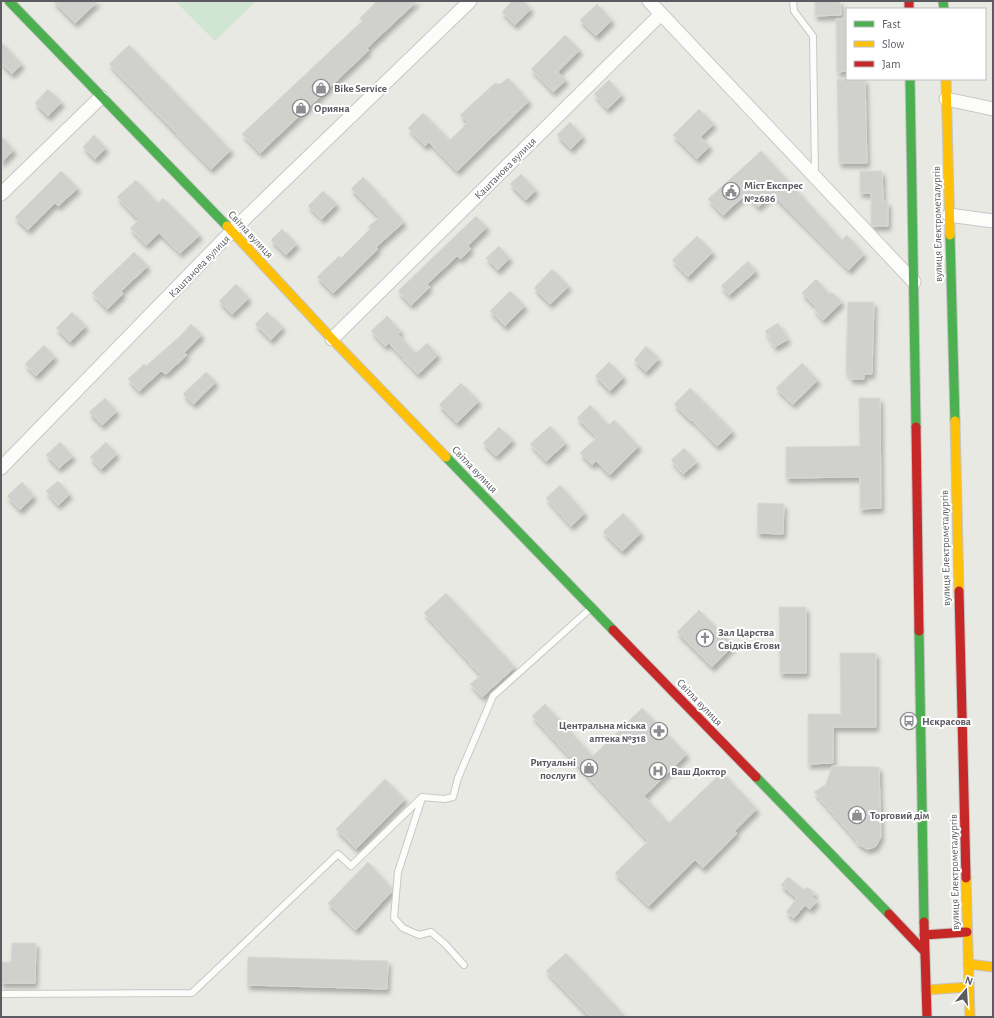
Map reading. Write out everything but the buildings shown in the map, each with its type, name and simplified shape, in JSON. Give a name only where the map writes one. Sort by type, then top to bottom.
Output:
[{"type":"main road","name":"Світла вулиця","points":[[9,1],[232,231],[332,339],[925,952]]},
{"type":"main road","points":[[910,80],[924,935],[927,1017]]},
{"type":"main road","name":"вулиця Електрометалургів","points":[[946,80],[970,1017]]},
{"type":"main road","points":[[924,935],[967,932]]},
{"type":"main road","points":[[968,964],[993,967]]},
{"type":"main road","points":[[926,990],[969,987]]},
{"type":"street","name":"Каштанова вулиця","points":[[1,468],[232,231],[470,1]]},
{"type":"street","points":[[649,1],[914,282]]},
{"type":"street","name":"Каштанова вулиця","points":[[332,339],[662,14]]},
{"type":"street","points":[[1,194],[101,97]]},
{"type":"street","points":[[946,99],[993,109]]},
{"type":"street","points":[[949,215],[993,221]]},
{"type":"lane","points":[[793,1],[794,12],[813,36],[815,177]]},
{"type":"lane","points":[[1,994],[192,993],[338,854],[351,866],[422,797],[444,799],[453,797],[458,778],[494,696],[592,608]]},
{"type":"lane","points":[[422,797],[398,872],[394,918],[403,928],[419,935],[431,932],[445,944],[464,965]]},
{"type":"green space","points":[[175,1],[256,1],[215,41]]},
{"type":"traffic: fast","points":[[9,1],[227,226]]},
{"type":"traffic: fast","points":[[943,1],[944,8]]},
{"type":"traffic: fast","points":[[910,80],[916,427]]},
{"type":"traffic: fast","points":[[950,235],[955,421]]},
{"type":"traffic: fast","points":[[446,457],[613,630]]},
{"type":"traffic: fast","points":[[919,631],[924,922]]},
{"type":"traffic: fast","points":[[756,777],[889,914]]},
{"type":"traffic: slow","points":[[946,80],[950,235]]},
{"type":"traffic: slow","points":[[227,226],[332,339],[446,457]]},
{"type":"traffic: slow","points":[[955,421],[959,591]]},
{"type":"traffic: slow","points":[[966,878],[970,1017]]},
{"type":"traffic: slow","points":[[968,964],[993,967]]},
{"type":"traffic: slow","points":[[926,990],[969,987]]},
{"type":"traffic: jam","points":[[909,1],[909,8]]},
{"type":"traffic: jam","points":[[916,427],[919,631]]},
{"type":"traffic: jam","points":[[959,591],[966,878]]},
{"type":"traffic: jam","points":[[613,630],[756,777]]},
{"type":"traffic: jam","points":[[889,914],[925,952]]},
{"type":"traffic: jam","points":[[924,922],[927,1017]]},
{"type":"traffic: jam","points":[[924,935],[967,932]]},
{"type":"place","name":"Bike Service","points":[[321,88]]},
{"type":"place","name":"Орияна","points":[[301,108]]},
{"type":"place","name":"Міст Експрес №2686","points":[[731,191]]},
{"type":"place","name":"Зал Царства Свідків Єгови","points":[[705,638]]},
{"type":"place","name":"Нєкрасова","points":[[909,721]]},
{"type":"place","name":"Центральна міська аптека №318","points":[[659,731]]},
{"type":"place","name":"Ритуальні послуги","points":[[589,768]]},
{"type":"place","name":"Ваш Доктор","points":[[658,771]]},
{"type":"place","name":"Торговий дім","points":[[857,815]]}]
